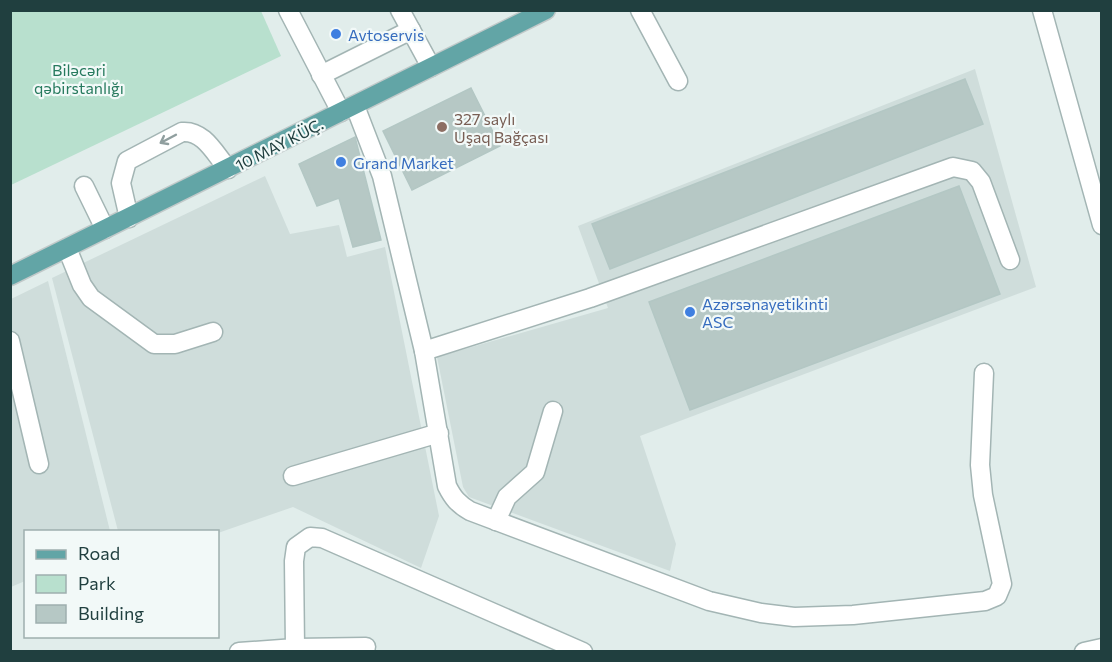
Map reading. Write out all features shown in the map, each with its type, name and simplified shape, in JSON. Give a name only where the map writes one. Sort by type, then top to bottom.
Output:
[{"type":"main road","name":"10 MAY KÜÇ.","points":[[10,276],[546,10]]},
{"type":"street","points":[[288,10],[321,75],[348,109],[382,176],[424,351],[447,486],[459,504],[470,511],[709,601],[761,613],[794,617],[853,615],[986,601],[997,596],[1002,584],[982,495],[980,465],[984,373]]},
{"type":"street","points":[[400,10],[431,67]]},
{"type":"street","points":[[639,10],[678,81]]},
{"type":"street","points":[[1049,12],[1101,225]]},
{"type":"street","points":[[321,75],[411,30]]},
{"type":"street","points":[[129,218],[121,183],[127,160],[182,132],[190,131],[200,135],[228,169]]},
{"type":"street","points":[[424,351],[590,298],[953,167],[972,171],[981,182],[1010,260]]},
{"type":"street","points":[[84,186],[105,230]]},
{"type":"street","points":[[67,248],[82,285],[91,298],[154,344],[176,344],[213,332]]},
{"type":"street","points":[[10,341],[39,464]]},
{"type":"street","points":[[496,521],[507,497],[535,472],[553,411]]},
{"type":"street","points":[[293,476],[438,433]]},
{"type":"street","points":[[295,648],[294,561],[296,547],[310,537],[322,538],[583,651]]},
{"type":"street","points":[[239,651],[366,647]]},
{"type":"street","points":[[1084,651],[1101,648]]},
{"type":"shaded area","name":"Azərsənayetikinti ASC","points":[[975,69],[1036,287],[640,436],[676,544],[670,571],[469,497],[463,487],[437,357],[608,308],[578,226]]},
{"type":"shaded area","points":[[265,176],[290,234],[339,225],[347,257],[385,247],[439,516],[421,568],[293,507],[219,533],[219,530],[118,530],[52,278]]},
{"type":"shaded area","points":[[48,281],[110,530],[24,530],[24,581],[11,587],[11,299]]},
{"type":"green space","name":"Biləcəri qəbirstanlığı","points":[[11,10],[261,11],[281,56],[11,185]]},
{"type":"building","points":[[965,79],[983,124],[610,269],[592,224]]},
{"type":"building","points":[[471,88],[500,146],[412,190],[383,131]]},
{"type":"building","points":[[355,137],[381,240],[353,247],[339,198],[317,206],[299,164]]},
{"type":"building","points":[[959,186],[1000,294],[690,410],[649,302]]},
{"type":"place","name":"Avtoservis","points":[[336,34]]},
{"type":"place","name":"327 saylı Uşaq Bağçası","points":[[442,127]]},
{"type":"place","name":"Grand Market","points":[[341,162]]},
{"type":"place","name":"Azərsənayetikinti ASC","points":[[690,312]]}]
